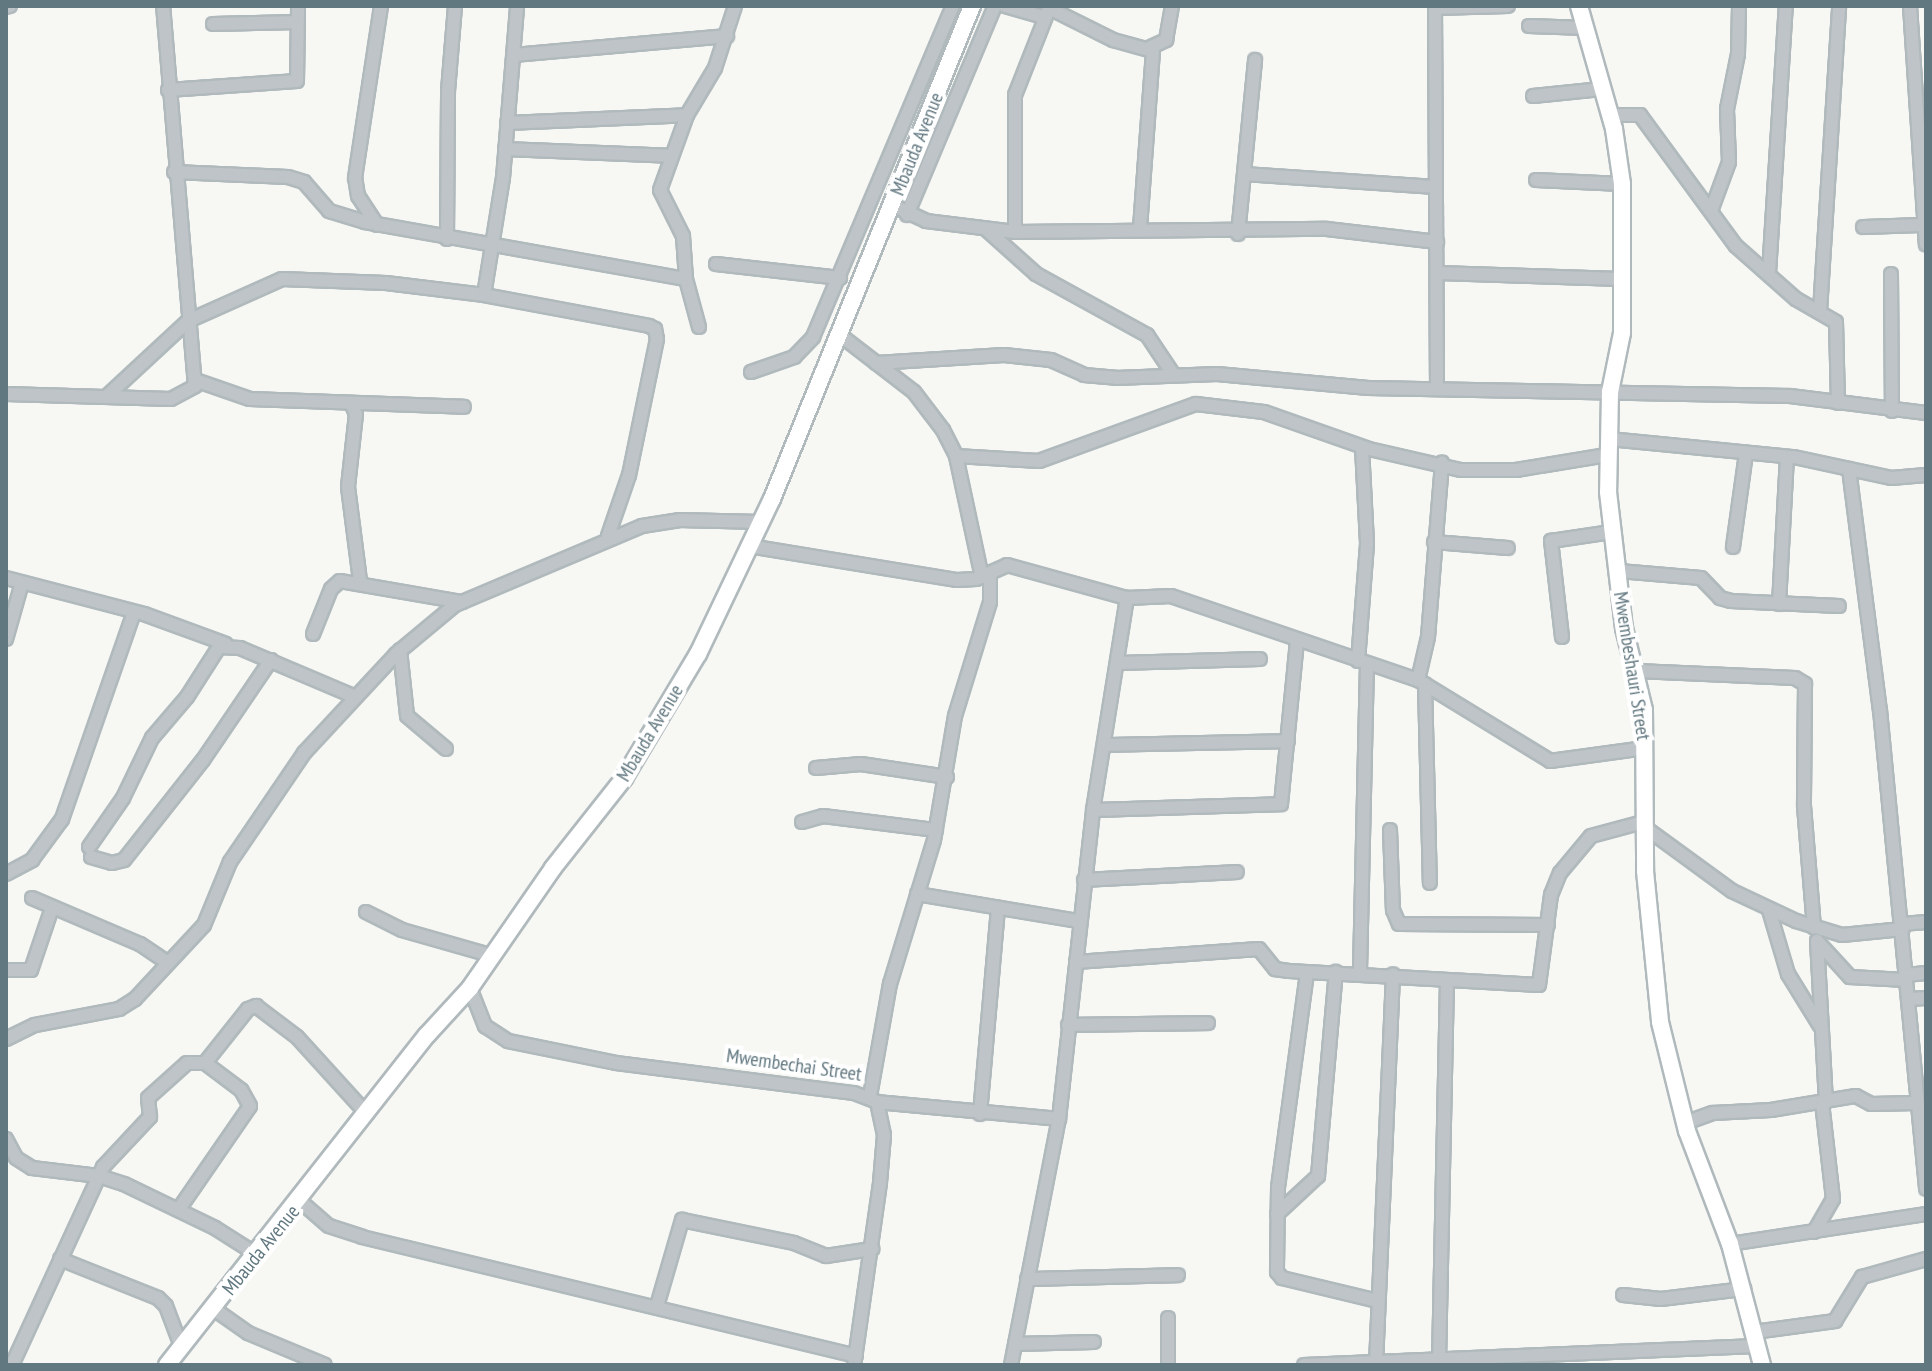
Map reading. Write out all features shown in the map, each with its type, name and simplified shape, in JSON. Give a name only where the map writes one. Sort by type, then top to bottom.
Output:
[{"type":"street","points":[[6,394],[171,399],[191,392],[195,380],[174,172],[163,6]]},
{"type":"street","points":[[168,90],[297,81],[298,6]]},
{"type":"street","points":[[377,225],[355,188],[355,178],[381,6]]},
{"type":"street","points":[[447,239],[448,91],[455,6]]},
{"type":"street","points":[[484,295],[505,149],[517,6]]},
{"type":"street","points":[[699,327],[686,279],[683,236],[660,190],[669,156],[687,115],[703,94],[727,36],[735,6]]},
{"type":"street","points":[[751,372],[794,357],[813,337],[953,6]]},
{"type":"street","name":"Mbauda Avenue","points":[[167,1365],[470,988],[624,778],[698,654],[761,522],[972,6]]},
{"type":"street","points":[[907,215],[995,6]]},
{"type":"street","points":[[1005,6],[1047,10],[1113,40],[1151,47],[1166,40],[1172,6]]},
{"type":"street","points":[[1437,387],[1435,7],[1508,6]]},
{"type":"street","name":"Mwembeshauri Street","points":[[1579,6],[1609,115],[1622,184],[1622,333],[1610,392],[1608,447],[1611,532],[1619,571],[1624,628],[1637,671],[1645,748],[1643,824],[1660,1022],[1685,1123],[1730,1244],[1762,1365]]},
{"type":"street","points":[[1711,211],[1729,162],[1727,109],[1738,54],[1739,6]]},
{"type":"street","points":[[1769,273],[1786,6]]},
{"type":"street","points":[[1820,311],[1839,6]]},
{"type":"street","points":[[1910,6],[1922,225],[1926,244]]},
{"type":"street","points":[[1015,232],[1015,95],[1047,10]]},
{"type":"street","points":[[213,24],[297,22]]},
{"type":"street","points":[[1529,26],[1586,28]]},
{"type":"street","points":[[514,55],[727,36]]},
{"type":"street","points":[[1140,228],[1152,126],[1151,47]]},
{"type":"street","points":[[1238,234],[1255,60]]},
{"type":"street","points":[[1533,96],[1602,89]]},
{"type":"street","points":[[507,123],[687,115]]},
{"type":"street","points":[[1609,115],[1640,115],[1736,246],[1796,299],[1820,311],[1838,327],[1838,403]]},
{"type":"street","points":[[505,149],[669,156]]},
{"type":"street","points":[[174,172],[301,180],[329,211],[377,225],[492,249],[686,279]]},
{"type":"street","points":[[1244,174],[1436,187]]},
{"type":"street","points":[[1536,180],[1622,184]]},
{"type":"street","points":[[892,205],[907,215],[1015,232],[1140,228],[1238,234],[1327,229],[1437,242]]},
{"type":"street","points":[[1863,227],[1922,225]]},
{"type":"street","points":[[987,230],[1036,274],[1147,335],[1173,374]]},
{"type":"street","points":[[716,264],[840,278]]},
{"type":"street","points":[[1437,273],[1622,279]]},
{"type":"street","points":[[1891,274],[1892,411]]},
{"type":"street","points":[[107,396],[188,321],[282,279],[386,283],[484,295],[655,329],[629,475],[608,536]]},
{"type":"street","points":[[840,335],[914,392],[956,456],[990,602],[955,716],[936,830],[890,984],[873,1099],[980,1114],[1059,1119]]},
{"type":"street","points":[[876,363],[1004,355],[1051,360],[1084,375],[1173,374],[1437,387],[1790,396],[1926,413]]},
{"type":"street","points":[[195,380],[250,399],[464,407]]},
{"type":"street","points":[[956,456],[1039,461],[1196,404],[1275,415],[1362,447],[1480,472],[1608,447],[1787,457],[1891,478],[1926,476],[1926,482]]},
{"type":"street","points":[[352,405],[356,420],[348,487],[360,581]]},
{"type":"street","points":[[1360,971],[1362,662],[1367,543],[1362,447]]},
{"type":"street","points":[[1733,547],[1746,453]]},
{"type":"street","points":[[1779,604],[1787,457]]},
{"type":"street","points":[[1430,883],[1421,682],[1428,637],[1442,463]]},
{"type":"street","points":[[1849,469],[1903,926],[1926,1189]]},
{"type":"street","points":[[6,1039],[35,1025],[125,1007],[204,925],[230,862],[294,766],[353,696],[400,650],[462,602],[608,536],[679,520],[761,522]]},
{"type":"street","points":[[1562,637],[1551,541],[1611,532]]},
{"type":"street","points":[[1434,542],[1508,548]]},
{"type":"street","points":[[749,546],[957,580],[986,575],[1007,565],[1127,598],[1171,596],[1297,642],[1421,682],[1550,761],[1645,748]]},
{"type":"street","points":[[1619,571],[1691,575],[1708,581],[1720,598],[1839,606]]},
{"type":"street","points":[[6,578],[134,612],[271,660],[353,696]]},
{"type":"street","points":[[313,634],[334,584],[360,581],[462,602]]},
{"type":"street","points":[[6,639],[22,583]]},
{"type":"street","points":[[1011,1365],[1059,1119],[1093,810],[1127,598]]},
{"type":"street","points":[[6,874],[32,860],[62,819],[134,612]]},
{"type":"street","points":[[1093,810],[1278,806],[1288,741],[1297,642]]},
{"type":"street","points":[[229,645],[219,647],[187,697],[152,738],[128,791],[90,852],[112,863],[124,860],[203,760],[271,660]]},
{"type":"street","points":[[400,650],[407,716],[446,749]]},
{"type":"street","points":[[1118,663],[1260,659]]},
{"type":"street","points":[[1637,671],[1798,678],[1805,684],[1804,806],[1833,1199],[1814,1232]]},
{"type":"street","points":[[1104,745],[1288,741]]},
{"type":"street","points":[[816,768],[861,764],[947,777]]},
{"type":"street","points":[[802,822],[823,816],[936,830]]},
{"type":"street","points":[[1076,962],[1259,949],[1275,969],[1307,973],[1360,971],[1539,985],[1551,895],[1578,846],[1604,831],[1643,824],[1732,891],[1812,932],[1850,977],[1906,977],[1926,973]]},
{"type":"street","points":[[1390,830],[1393,910],[1399,924],[1548,925]]},
{"type":"street","points":[[1084,880],[1237,872]]},
{"type":"street","points":[[917,894],[1079,921]]},
{"type":"street","points":[[32,898],[117,933],[168,963]]},
{"type":"street","points":[[6,970],[31,970],[52,908]]},
{"type":"street","points":[[980,1114],[998,908]]},
{"type":"street","points":[[1769,910],[1788,974],[1820,1026]]},
{"type":"street","points":[[366,912],[402,930],[493,956]]},
{"type":"street","points":[[1812,932],[1854,935],[1926,922]]},
{"type":"street","points":[[1277,1214],[1318,1176],[1336,972]]},
{"type":"street","points":[[1307,973],[1277,1214],[1275,1262],[1282,1278],[1378,1301]]},
{"type":"street","points":[[1376,1364],[1393,974]]},
{"type":"street","points":[[1439,1362],[1447,980]]},
{"type":"street","name":"Mwembechai Street","points":[[470,988],[485,1026],[508,1041],[616,1063],[873,1099],[884,1135],[872,1249],[855,1360]]},
{"type":"street","points":[[1908,999],[1926,998]]},
{"type":"street","points":[[205,1063],[248,1009],[256,1006],[297,1037],[367,1114]]},
{"type":"street","points":[[1068,1025],[1208,1023]]},
{"type":"street","points":[[12,1365],[99,1176],[117,1148],[150,1117],[148,1098],[187,1063],[205,1063],[241,1090],[250,1106],[179,1209]]},
{"type":"street","points":[[1685,1123],[1713,1113],[1824,1103],[1856,1096],[1871,1104],[1917,1103]]},
{"type":"street","points":[[6,1139],[16,1158],[32,1168],[99,1176],[179,1209],[256,1254]]},
{"type":"street","points":[[300,1201],[329,1226],[349,1234],[657,1306],[855,1360]]},
{"type":"street","points":[[1730,1244],[1926,1214]]},
{"type":"street","points":[[657,1306],[682,1220],[794,1243],[826,1256],[872,1249]]},
{"type":"street","points":[[60,1259],[158,1298],[166,1306],[181,1346]]},
{"type":"street","points":[[1304,1365],[1439,1362],[1756,1339],[1835,1321],[1862,1277],[1926,1259]]},
{"type":"street","points":[[1027,1279],[1178,1275]]},
{"type":"street","points":[[1623,1295],[1661,1299],[1744,1289]]},
{"type":"street","points":[[214,1309],[248,1333],[325,1365]]},
{"type":"street","points":[[1168,1318],[1168,1365]]},
{"type":"street","points":[[1015,1344],[1094,1342]]}]
